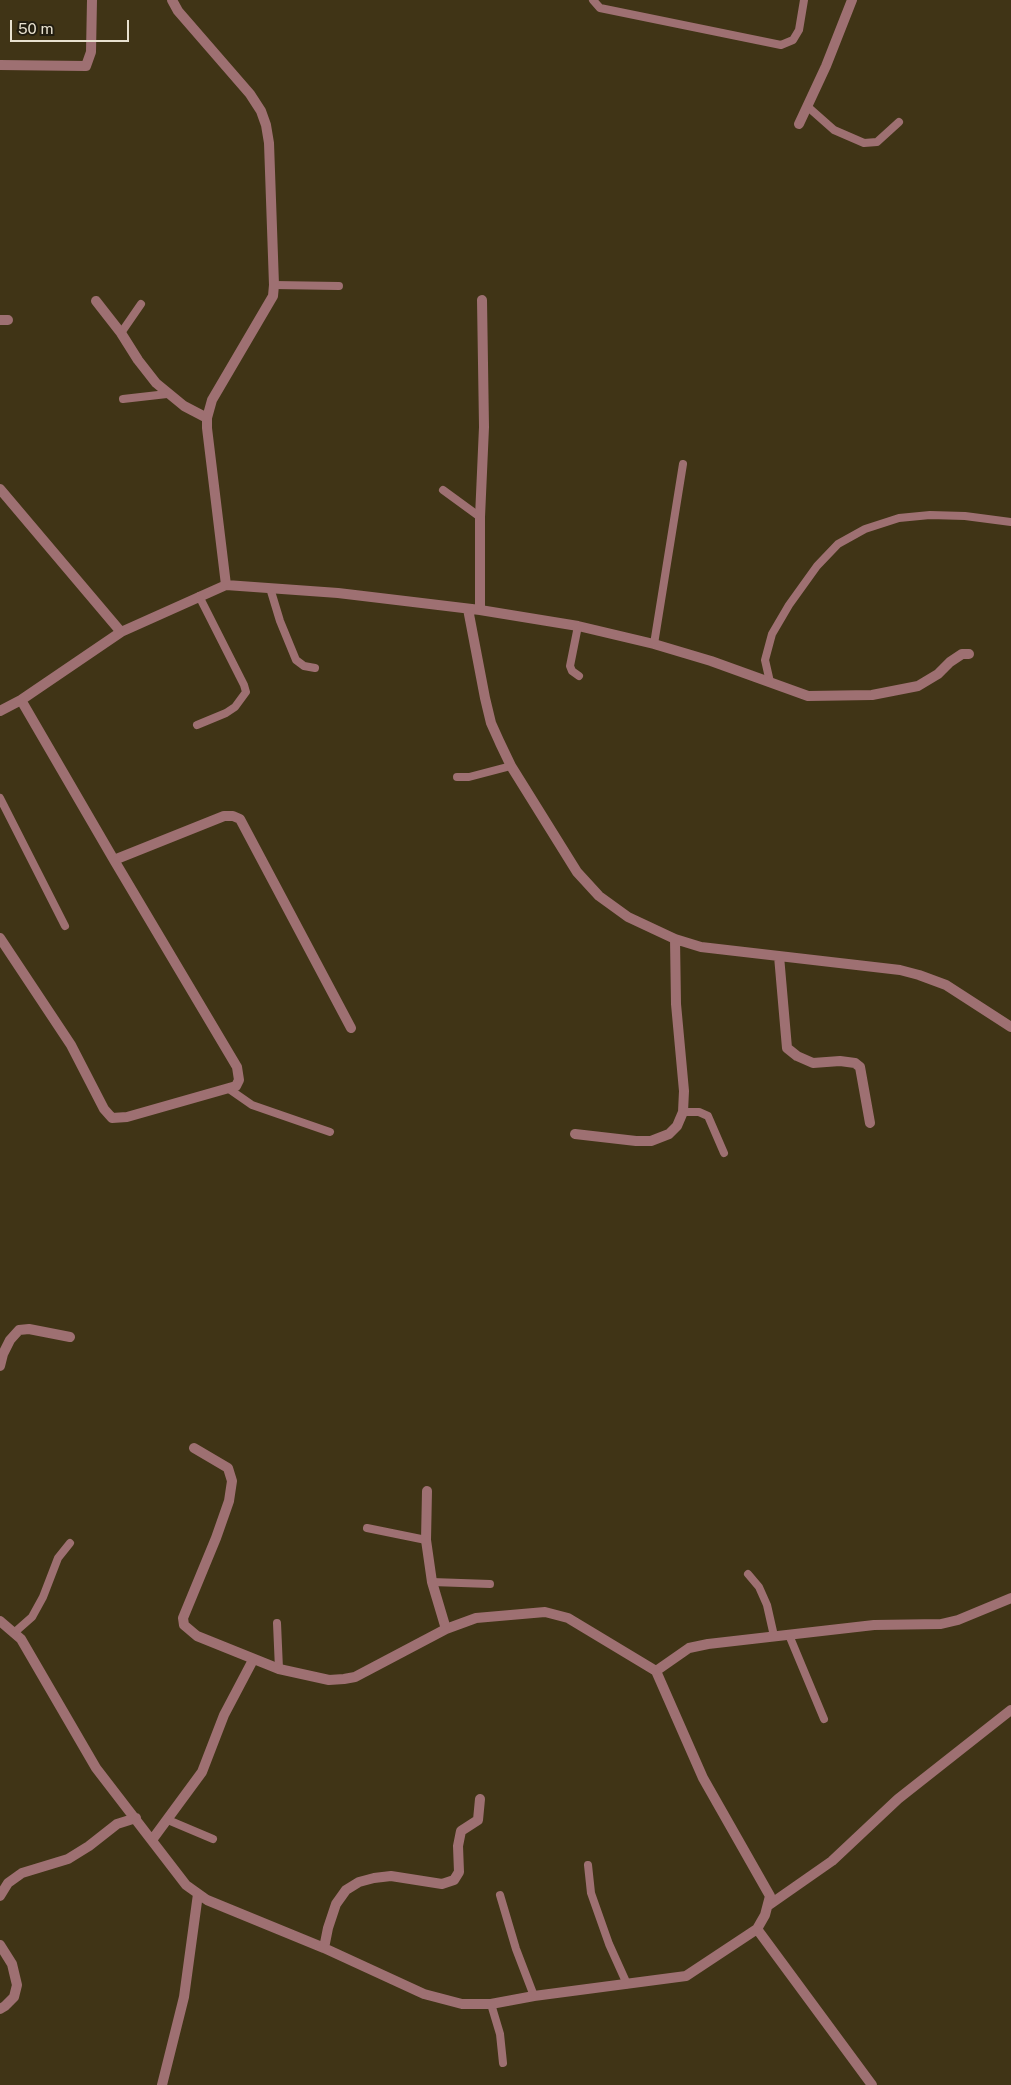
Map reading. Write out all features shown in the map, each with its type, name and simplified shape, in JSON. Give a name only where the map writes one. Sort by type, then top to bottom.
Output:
[{"type":"street","points":[[0,65],[86,66],[90,52],[92,0]]},
{"type":"street","points":[[172,0],[178,11],[250,94],[261,111],[269,143],[274,285],[268,307],[212,400],[207,418],[226,585]]},
{"type":"street","points":[[798,124],[808,107],[826,66],[852,0]]},
{"type":"street","points":[[480,610],[480,517],[484,427],[482,300]]},
{"type":"street","points":[[96,301],[122,333],[138,360],[156,383],[167,394],[184,406],[207,418]]},
{"type":"street","points":[[0,489],[121,632]]},
{"type":"street","points":[[0,711],[21,700],[121,632],[226,585],[357,595],[468,608],[578,626],[654,644],[808,696],[872,695],[918,686],[938,674],[962,654],[969,654]]},
{"type":"street","points":[[468,608],[489,715],[511,766],[578,872],[599,896],[628,917],[675,939],[701,947],[900,970],[919,975],[946,985],[1011,1028]]},
{"type":"street","points":[[0,938],[70,1045],[104,1109],[112,1118],[127,1117],[236,1086],[239,1080],[238,1067],[21,700]]},
{"type":"street","points":[[114,860],[224,816],[233,816],[240,820],[351,1028]]},
{"type":"street","points":[[575,1134],[636,1141],[651,1140],[669,1134],[677,1126],[683,1112],[684,1091],[676,1004],[675,939]]},
{"type":"street","points":[[779,956],[787,1048],[796,1056],[813,1063],[840,1060],[855,1063],[860,1067],[870,1123]]},
{"type":"street","points":[[0,1366],[1,1353],[19,1330],[29,1328],[70,1337]]},
{"type":"street","points":[[0,1621],[15,1632],[26,1645],[96,1768],[186,1885],[207,1900],[324,1948],[432,1997],[462,2004],[491,2004],[534,1996],[686,1976],[757,1929],[769,1905],[770,1896],[703,1778],[656,1672],[568,1618],[545,1612],[476,1618],[446,1629],[349,1678],[329,1680],[280,1669],[252,1660],[197,1636],[184,1625],[183,1618],[188,1604],[229,1502],[232,1481],[228,1468],[194,1448]]},
{"type":"street","points":[[427,1491],[426,1540],[432,1582],[446,1629]]},
{"type":"street","points":[[656,1672],[690,1648],[708,1644],[874,1625],[950,1623],[1011,1598]]},
{"type":"street","points":[[152,1840],[202,1772],[224,1715],[252,1660]]},
{"type":"street","points":[[769,1905],[832,1861],[898,1799],[1011,1710]]},
{"type":"street","points":[[324,1948],[336,1904],[346,1890],[359,1882],[391,1876],[442,1884],[454,1880],[459,1872],[458,1846],[461,1832],[478,1820],[480,1799]]},
{"type":"street","points":[[0,1896],[8,1883],[22,1873],[68,1860],[117,1824],[136,1818]]},
{"type":"street","points":[[162,2085],[184,1996],[198,1894]]},
{"type":"street","points":[[757,1929],[872,2085]]},
{"type":"street","points":[[0,1945],[12,1964],[17,1985],[14,1997],[0,2008]]},
{"type":"lane","points":[[593,0],[600,8],[781,44],[793,40],[799,30],[804,0]]},
{"type":"lane","points":[[808,107],[834,130],[864,143],[877,142],[899,122]]},
{"type":"lane","points":[[274,285],[339,286]]},
{"type":"lane","points":[[122,333],[140,304]]},
{"type":"lane","points":[[123,399],[167,394]]},
{"type":"lane","points":[[654,644],[683,464]]},
{"type":"lane","points":[[443,490],[480,517]]},
{"type":"lane","points":[[770,682],[765,660],[772,634],[789,605],[817,566],[838,544],[865,529],[899,518],[948,515],[1011,522]]},
{"type":"lane","points":[[270,588],[280,622],[296,660],[304,666],[315,668]]},
{"type":"lane","points":[[197,725],[226,713],[235,707],[246,692],[199,596]]},
{"type":"lane","points":[[578,626],[570,666],[579,676]]},
{"type":"lane","points":[[457,777],[469,778],[511,766]]},
{"type":"lane","points":[[0,798],[65,926]]},
{"type":"lane","points":[[228,1089],[252,1105],[330,1132]]},
{"type":"lane","points":[[683,1112],[699,1112],[708,1116],[724,1154]]},
{"type":"lane","points":[[366,1528],[426,1540]]},
{"type":"lane","points":[[15,1632],[32,1617],[43,1597],[58,1558],[70,1543]]},
{"type":"lane","points":[[748,1574],[759,1587],[767,1606],[774,1636]]},
{"type":"lane","points":[[432,1582],[490,1584]]},
{"type":"lane","points":[[278,1623],[280,1669]]},
{"type":"lane","points":[[789,1635],[824,1719]]},
{"type":"lane","points":[[168,1820],[213,1839]]},
{"type":"lane","points":[[588,1865],[590,1893],[609,1944],[627,1984]]},
{"type":"lane","points":[[500,1895],[516,1949],[534,1996]]},
{"type":"lane","points":[[491,2004],[500,2034],[502,2063]]}]
